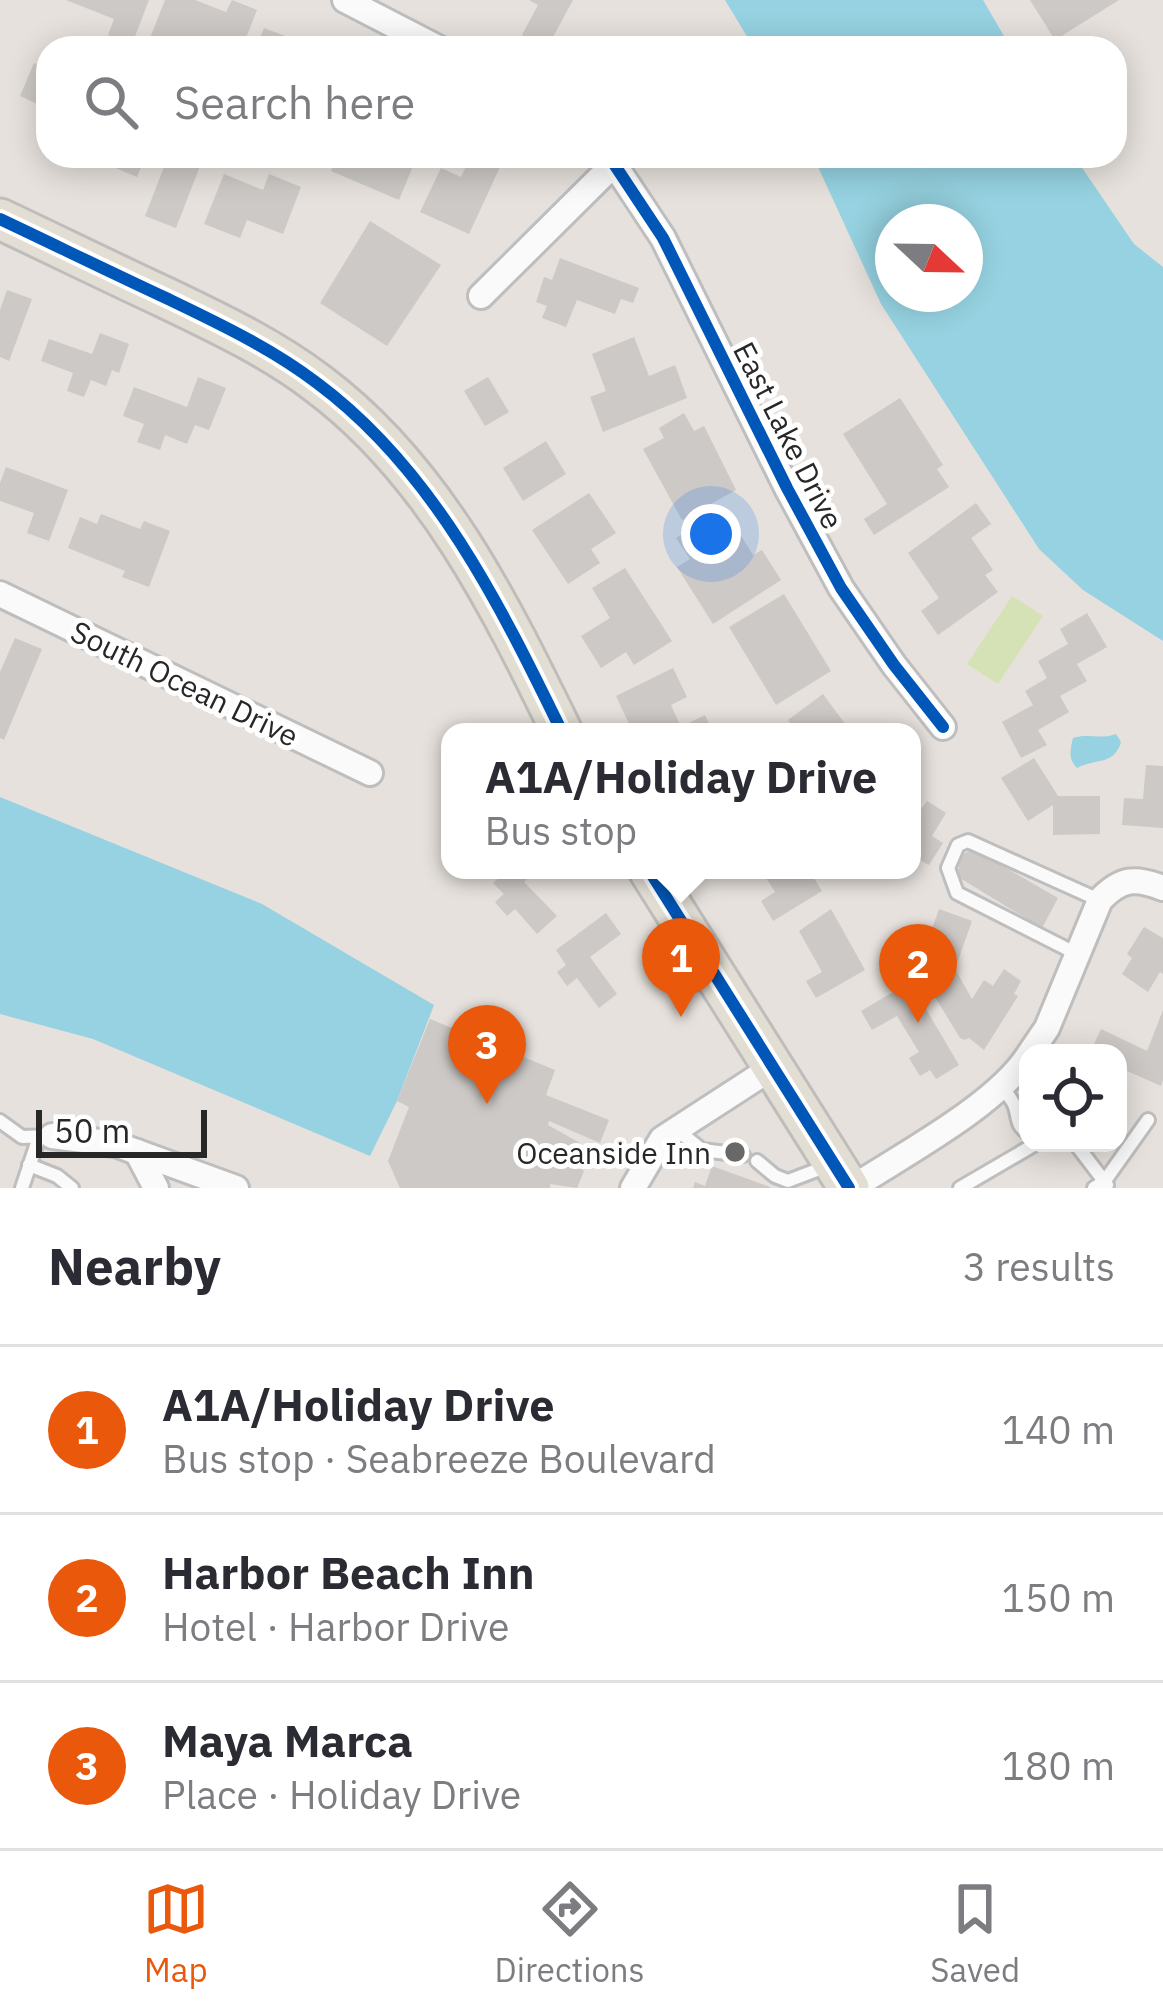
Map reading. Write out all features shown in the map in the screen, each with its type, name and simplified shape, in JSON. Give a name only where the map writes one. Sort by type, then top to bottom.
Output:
[{"type":"main road","points":[[0,219],[245,336],[319,383],[392,451],[449,525],[505,613],[558,723]]},
{"type":"main road","points":[[655,879],[845,1180]]},
{"type":"street","points":[[345,0],[415,36]]},
{"type":"street","points":[[481,296],[601,168]]},
{"type":"street","name":"East Lake Drive","points":[[615,168],[663,238],[841,588],[944,727]]},
{"type":"street","name":"South Ocean Drive","points":[[0,594],[370,773]]},
{"type":"street","points":[[1036,1044],[1047,1028],[1100,900],[1115,885],[1129,882],[1143,880],[1163,888]]},
{"type":"street","points":[[633,1188],[662,1138],[773,1067]]},
{"type":"street","points":[[845,1180],[972,1109],[1015,1101],[1019,1069]]},
{"type":"street","points":[[46,1137],[116,1144],[236,1188]]},
{"type":"street","points":[[137,1152],[156,1188]]},
{"type":"lane","points":[[1077,954],[957,893],[948,868],[958,845],[968,842],[1100,900]]},
{"type":"lane","points":[[1081,1152],[1102,1186],[1148,1120]]},
{"type":"lane","points":[[0,1121],[22,1137],[46,1137]]},
{"type":"lane","points":[[676,1130],[702,1150],[750,1158],[788,1181],[845,1180]]},
{"type":"lane","points":[[22,1188],[46,1137]]},
{"type":"lane","points":[[960,1188],[1022,1152]]},
{"type":"lane","points":[[29,1165],[72,1188]]},
{"type":"green space","points":[[1012,596],[1043,616],[998,684],[967,664]]},
{"type":"water","points":[[725,0],[983,0],[1004,36],[747,36]]},
{"type":"water","points":[[819,168],[1082,168],[1134,244],[1163,267],[1163,641],[1083,590],[1039,549],[886,312],[983,312],[983,204],[875,204],[875,291]]},
{"type":"water","points":[[1116,734],[1121,742],[1114,755],[1077,768],[1074,765],[1073,738]]},
{"type":"water","points":[[0,797],[262,904],[434,1005],[370,1156],[93,1039],[0,1014]]},
{"type":"building","points":[[66,0],[149,0],[135,36],[108,35],[114,19]]},
{"type":"building","points":[[165,0],[195,0],[226,12],[232,0],[257,10],[247,36],[151,36]]},
{"type":"building","points":[[529,0],[573,0],[554,36],[524,36],[538,5]]},
{"type":"building","points":[[1030,0],[1119,0],[1061,36],[1052,36]]},
{"type":"building","points":[[264,28],[285,36],[261,36]]},
{"type":"building","points":[[34,63],[36,64],[36,103],[20,96]]},
{"type":"building","points":[[116,168],[141,168],[137,177]]},
{"type":"building","points":[[164,168],[199,168],[176,228],[145,216]]},
{"type":"building","points":[[332,168],[412,168],[399,200]]},
{"type":"building","points":[[441,168],[461,177],[465,168],[499,168],[469,234],[420,212]]},
{"type":"building","points":[[224,174],[263,190],[269,174],[301,187],[283,234],[247,220],[240,238],[204,224]]},
{"type":"building","points":[[370,221],[441,265],[387,346],[320,303]]},
{"type":"building","points":[[560,258],[639,288],[633,303],[621,299],[615,314],[577,300],[566,327],[542,318],[547,306],[536,302],[544,277],[552,280]]},
{"type":"building","points":[[7,290],[32,299],[9,361],[0,357],[0,310]]},
{"type":"building","points":[[100,333],[129,344],[119,373],[112,370],[106,386],[91,380],[84,397],[67,391],[73,373],[41,361],[49,339],[92,354]]},
{"type":"building","points":[[634,337],[649,376],[675,365],[687,398],[603,432],[590,397],[606,391],[592,354]]},
{"type":"building","points":[[198,377],[226,388],[209,430],[195,425],[187,444],[165,435],[160,450],[137,442],[144,424],[123,416],[134,387],[187,407]]},
{"type":"building","points":[[488,377],[509,412],[485,426],[464,391]]},
{"type":"building","points":[[900,398],[943,465],[937,469],[949,487],[874,535],[864,519],[887,504],[843,434]]},
{"type":"building","points":[[684,413],[694,431],[704,426],[736,490],[682,520],[643,449],[664,438],[659,428]]},
{"type":"building","points":[[546,441],[566,474],[523,501],[503,468]]},
{"type":"building","points":[[6,467],[68,490],[49,541],[27,533],[34,513],[0,501]]},
{"type":"building","points":[[589,493],[616,533],[591,549],[600,563],[568,584],[532,530]]},
{"type":"building","points":[[976,503],[991,524],[971,538],[993,570],[985,575],[998,592],[938,635],[921,611],[939,598],[908,553]]},
{"type":"building","points":[[723,507],[753,555],[762,550],[781,580],[713,624],[677,567],[690,559],[676,538]]},
{"type":"building","points":[[101,514],[140,529],[144,521],[170,531],[149,587],[122,577],[125,571],[68,548],[80,517],[97,524]]},
{"type":"building","points":[[625,568],[672,641],[634,665],[626,652],[601,668],[581,636],[610,618],[592,588]]},
{"type":"building","points":[[784,594],[831,671],[776,705],[729,627]]},
{"type":"building","points":[[1087,613],[1107,647],[1077,664],[1087,681],[1060,696],[1069,712],[1038,730],[1047,745],[1021,758],[1002,722],[1033,705],[1025,691],[1047,678],[1038,661],[1068,644],[1060,629]]},
{"type":"building","points":[[15,638],[42,649],[4,740],[0,738],[0,672]]},
{"type":"building","points":[[673,668],[687,697],[671,705],[679,723],[629,723],[616,696]]},
{"type":"building","points":[[823,694],[844,723],[790,723],[788,720]]},
{"type":"building","points":[[1034,758],[1058,796],[1100,796],[1100,834],[1053,835],[1053,805],[1028,821],[1001,778]]},
{"type":"building","points":[[1146,765],[1163,766],[1163,828],[1122,825],[1124,798],[1143,799]]},
{"type":"building","points":[[927,801],[946,813],[932,836],[943,843],[929,865],[921,861],[921,809]]},
{"type":"building","points":[[973,849],[1058,898],[1042,928],[955,875],[956,858]]},
{"type":"building","points":[[527,879],[524,882],[557,916],[537,934],[515,909],[507,916],[495,902],[504,894],[493,883]]},
{"type":"building","points":[[767,879],[815,879],[822,891],[773,921],[761,901],[775,892]]},
{"type":"building","points":[[831,909],[865,970],[816,998],[806,981],[822,972],[799,931]]},
{"type":"building","points":[[939,909],[972,921],[955,969],[972,999],[984,980],[993,986],[1004,969],[1021,981],[1014,994],[1018,996],[984,1050],[969,1038],[960,1038],[918,969]]},
{"type":"building","points":[[606,913],[621,934],[590,957],[617,994],[599,1008],[577,978],[567,986],[557,972],[566,965],[556,950]]},
{"type":"building","points":[[1144,927],[1163,938],[1163,974],[1148,992],[1122,974],[1132,958],[1127,954]]},
{"type":"building","points":[[910,982],[959,1065],[936,1079],[930,1070],[920,1076],[909,1058],[919,1052],[897,1016],[872,1030],[861,1011]]},
{"type":"building","points":[[1163,1010],[1161,1086],[1127,1071],[1127,1044],[1094,1044],[1101,1029],[1147,1051]]},
{"type":"building","points":[[430,1019],[555,1070],[546,1095],[609,1120],[600,1143],[549,1121],[548,1125],[580,1143],[571,1160],[584,1171],[577,1188],[550,1184],[550,1188],[400,1188],[388,1161],[409,1107],[397,1101]]},
{"type":"building","points":[[712,1166],[770,1188],[693,1188],[695,1182],[705,1186]]},
{"type":"cycle path","points":[[617,168],[663,238],[841,588],[943,727]]},
{"type":"cycle path","points":[[0,219],[244,337],[299,370],[359,418],[396,456],[460,542],[558,723]]},
{"type":"cycle path","points":[[655,879],[849,1188]]},
{"type":"place","name":"A1A/Holiday Drive","points":[[681,1017]]},
{"type":"place","name":"Harbor Beach Inn","points":[[918,1023]]},
{"type":"place","name":"Maya Marca","points":[[487,1104]]},
{"type":"place","name":"Oceanside Inn","points":[[735,1152]]}]
